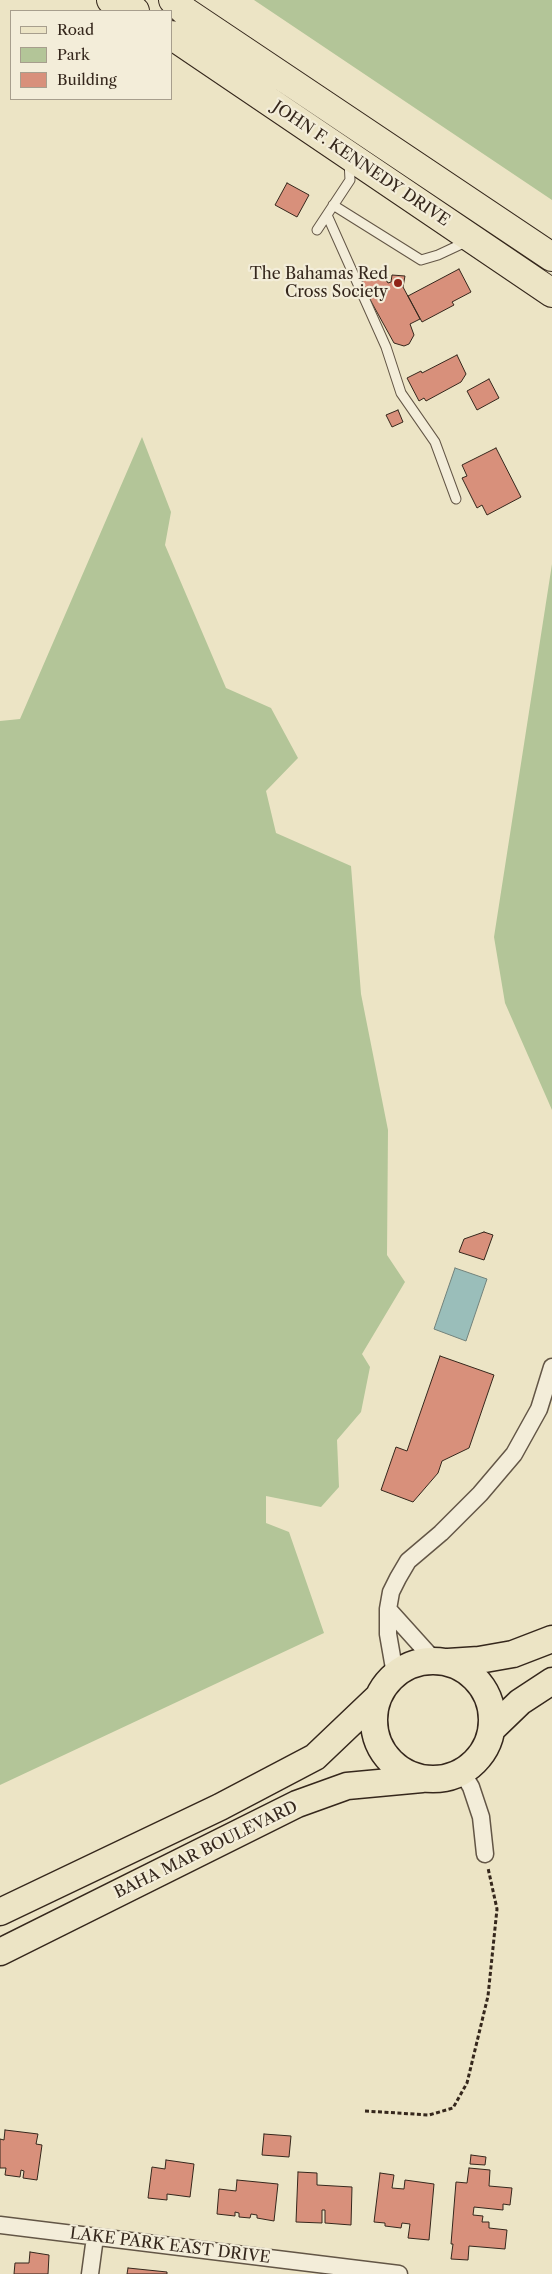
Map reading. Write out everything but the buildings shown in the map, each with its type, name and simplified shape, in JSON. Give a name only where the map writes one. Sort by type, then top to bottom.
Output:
[{"type":"highway","points":[[111,0],[133,10]]},
{"type":"highway","name":"JOHN F. KENNEDY DRIVE","points":[[179,4],[552,257]]},
{"type":"highway","name":"JOHN F. KENNEDY DRIVE","points":[[172,36],[552,293]]},
{"type":"main road","points":[[441,1661],[462,1667],[474,1676],[483,1687],[490,1700],[493,1714],[492,1729],[488,1744],[479,1758],[462,1772],[454,1776],[438,1779],[422,1778],[398,1768],[381,1748],[374,1723],[378,1697],[385,1685],[395,1674],[413,1664],[441,1661],[479,1660],[513,1654],[552,1639]]},
{"type":"main road","points":[[492,1729],[520,1702],[552,1681]]},
{"type":"main road","name":"BAHA MAR BOULEVARD","points":[[0,1912],[220,1807],[316,1757],[378,1697]]},
{"type":"main road","name":"BAHA MAR BOULEVARD","points":[[0,1952],[297,1804],[347,1786],[422,1778]]},
{"type":"street","points":[[395,1674],[388,1634],[388,1609],[391,1592],[408,1561],[441,1533],[480,1494],[514,1454],[539,1409],[552,1367]]},
{"type":"street","points":[[388,1609],[441,1661]]},
{"type":"street","points":[[462,1772],[471,1787],[481,1817],[485,1854]]},
{"type":"street","name":"LAKE PARK EAST DRIVE","points":[[0,2225],[367,2272],[399,2274]]},
{"type":"street","points":[[90,2274],[95,2237]]},
{"type":"lane","points":[[317,230],[350,180],[348,156]]},
{"type":"lane","points":[[333,205],[421,260],[438,255],[472,239]]},
{"type":"lane","points":[[327,215],[386,347],[401,393],[435,442],[456,500]]},
{"type":"path","points":[[365,2110],[429,2115],[453,2108],[467,2083],[488,1996],[497,1909],[485,1854]]},
{"type":"green space","points":[[254,0],[552,0],[552,200]]},
{"type":"green space","points":[[142,437],[171,512],[165,545],[226,688],[271,708],[298,758],[266,791],[276,833],[351,866],[361,994],[388,1130],[387,1255],[405,1282],[362,1354],[370,1367],[361,1412],[337,1440],[339,1487],[321,1507],[266,1496],[266,1523],[289,1532],[324,1633],[0,1785],[0,721],[20,719]]},
{"type":"green space","points":[[552,564],[552,1110],[505,1003],[494,937]]},
{"type":"water","points":[[455,1268],[487,1279],[466,1341],[434,1329]]},
{"type":"place","name":"The Bahamas Red Cross Society","points":[[398,283]]}]
